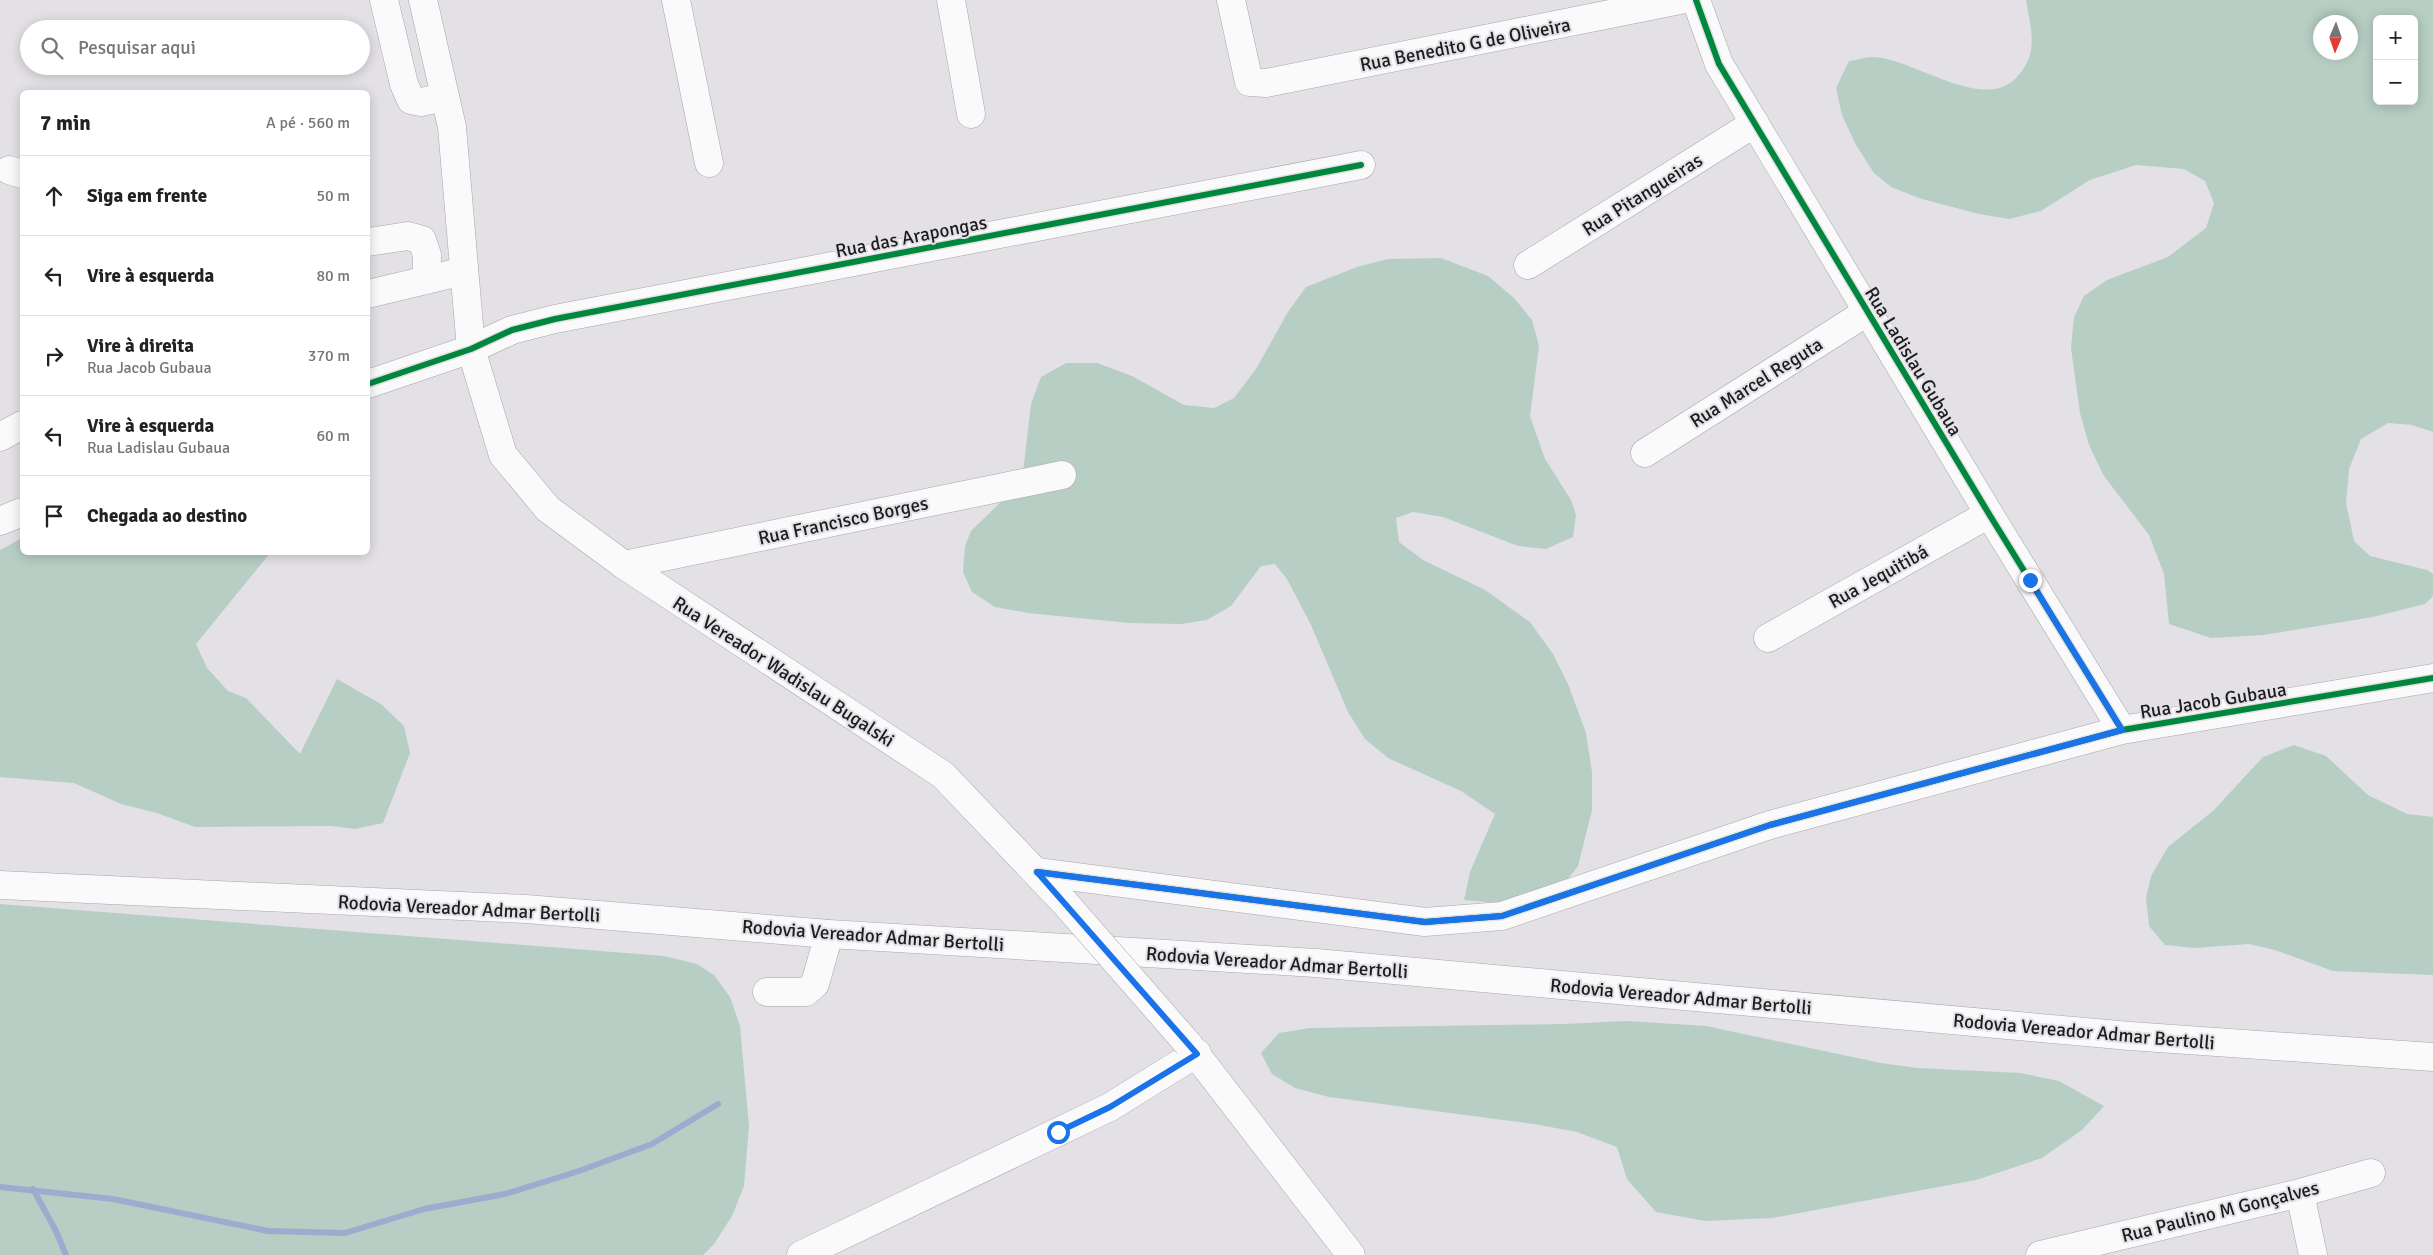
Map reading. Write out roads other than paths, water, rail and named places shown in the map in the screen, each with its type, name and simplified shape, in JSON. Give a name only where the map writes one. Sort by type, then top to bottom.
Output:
[{"type":"main road","points":[[384,0],[404,84],[411,100],[421,102],[445,97]]},
{"type":"main road","name":"Rua Vereador Wadislau Bugalski","points":[[422,0],[453,136],[471,348],[503,455],[548,509],[624,565],[943,775],[1037,872],[1193,1049],[1351,1255]]},
{"type":"main road","points":[[676,0],[709,163]]},
{"type":"main road","points":[[951,0],[971,114]]},
{"type":"main road","name":"Rua Benedito G de Oliveira","points":[[1231,0],[1249,82],[1266,83],[1680,0]]},
{"type":"main road","name":"Rua Ladislau Gubaua","points":[[1696,0],[1719,64],[1989,514],[2122,730]]},
{"type":"main road","name":"Rua Pitangueiras","points":[[1528,264],[1755,123]]},
{"type":"main road","name":"Rua das Arapongas","points":[[370,383],[471,348],[512,330],[554,319],[1361,165]]},
{"type":"main road","points":[[370,242],[408,236],[422,240],[427,254],[427,280]]},
{"type":"main road","points":[[370,294],[464,271]]},
{"type":"main road","name":"Rua Marcel Reguta","points":[[1645,452],[1867,312]]},
{"type":"main road","points":[[0,437],[20,426]]},
{"type":"main road","name":"Rua Francisco Borges","points":[[624,565],[1062,475]]},
{"type":"main road","points":[[0,522],[20,513]]},
{"type":"main road","name":"Rua Jequitibá","points":[[1768,638],[1989,514]]},
{"type":"main road","name":"Rua Jacob Gubaua","points":[[1037,872],[1425,922],[1502,916],[1770,825],[2122,730],[2433,678]]},
{"type":"main road","name":"Rodovia Vereador Admar Bertolli","points":[[0,885],[526,909],[829,934],[1316,964],[2130,1036],[2433,1057]]},
{"type":"main road","points":[[767,992],[806,992],[815,984],[829,934]]},
{"type":"main road","points":[[801,1255],[1110,1107],[1193,1049]]},
{"type":"main road","name":"Rua Paulino M Gonçalves","points":[[2040,1255],[2300,1193],[2371,1173]]},
{"type":"main road","points":[[2300,1193],[2313,1255]]},
{"type":"waterway","points":[[0,1187],[113,1199],[268,1231],[345,1233],[424,1209],[505,1194],[579,1171],[652,1144],[718,1104]]},
{"type":"waterway","points":[[33,1189],[56,1231],[66,1255]]}]
